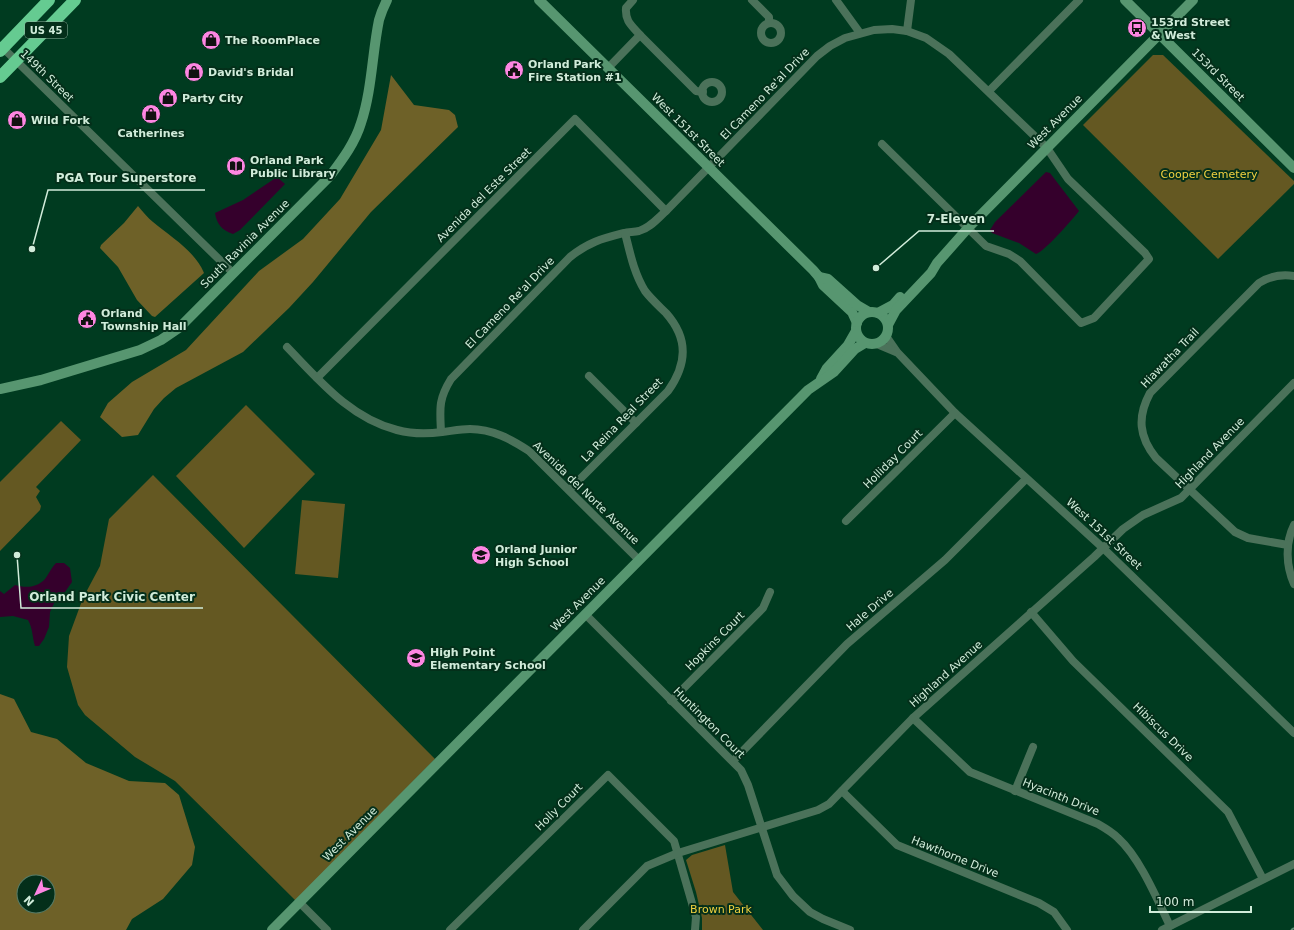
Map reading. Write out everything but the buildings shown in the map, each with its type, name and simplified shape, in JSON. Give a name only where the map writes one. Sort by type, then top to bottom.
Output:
[{"type":"highway","name":"US 45","points":[[1,48],[49,0]]},
{"type":"highway","name":"US 45","points":[[0,77],[75,0]]},
{"type":"street","name":"South Ravinia Avenue","points":[[0,389],[41,380],[140,350],[161,340],[180,327],[330,176],[354,140],[361,124],[366,104],[379,18],[387,0]]},
{"type":"street","name":"West 151st Street","points":[[539,0],[820,277],[823,285],[852,312],[856,327]]},
{"type":"street","points":[[633,0],[626,8],[625,15],[628,22],[696,91],[703,92]]},
{"type":"street","points":[[752,0],[769,17],[769,23]]},
{"type":"street","points":[[836,0],[860,33]]},
{"type":"street","points":[[907,31],[911,0]]},
{"type":"street","points":[[989,92],[1079,0]]},
{"type":"street","name":"153rd Street","points":[[1125,0],[1294,168]]},
{"type":"street","name":"West Avenue","points":[[888,326],[896,310],[931,273],[937,263],[968,228],[1194,0]]},
{"type":"street","name":"El Cameno Re'al Drive","points":[[441,432],[440,404],[444,391],[451,379],[570,257],[584,246],[599,240],[639,231],[651,225],[817,56],[844,38],[860,33],[892,29],[907,31],[926,38],[937,45],[949,54],[1047,148],[1068,179],[1150,259],[1094,318],[1081,323],[1020,261],[1009,254],[986,246],[968,228]]},
{"type":"street","points":[[608,68],[640,34]]},
{"type":"street","name":"149th Street","points":[[1,48],[233,273]]},
{"type":"street","name":"Avenida del Este Street","points":[[317,378],[574,119],[666,211]]},
{"type":"street","points":[[882,144],[968,228]]},
{"type":"street","name":"La Reina Real Street","points":[[569,490],[668,391],[681,368],[683,354],[681,337],[667,314],[646,292],[638,278],[632,263],[625,233]]},
{"type":"street","name":"West Avenue","points":[[874,312],[893,305],[927,269],[937,263]]},
{"type":"street","name":"Hiawatha Trail","points":[[1288,545],[1248,538],[1234,532],[1156,458],[1147,447],[1143,436],[1141,420],[1143,406],[1150,394],[1259,283],[1273,276],[1284,274],[1294,276]]},
{"type":"street","name":"West 151st Street","points":[[820,277],[828,279],[857,305],[874,312]]},
{"type":"street","points":[[874,312],[886,320],[888,326],[886,336],[877,344],[866,343],[861,340],[856,327],[861,316],[874,312]]},
{"type":"street","name":"West Avenue","points":[[819,383],[827,368],[848,344],[856,327]]},
{"type":"street","name":"West 151st Street","points":[[886,336],[897,352],[955,413],[1103,548],[1294,733]]},
{"type":"street","name":"West Avenue","points":[[272,930],[808,390],[834,372],[855,349],[866,343]]},
{"type":"street","name":"West 151st Street","points":[[877,344],[897,352]]},
{"type":"street","name":"Avenida del Norte Avenue","points":[[286,347],[336,397],[357,413],[376,424],[398,430],[419,433],[469,429],[496,433],[514,440],[529,451],[639,560]]},
{"type":"street","points":[[589,376],[636,423]]},
{"type":"street","name":"Highland Avenue","points":[[583,930],[648,866],[678,853],[818,810],[829,804],[913,718],[1132,522],[1158,507],[1175,502],[1190,490],[1294,383]]},
{"type":"street","name":"Holliday Court","points":[[846,521],[955,413]]},
{"type":"street","name":"Hale Drive","points":[[733,761],[847,644],[945,560],[1026,479]]},
{"type":"street","points":[[1294,525],[1288,545],[1288,564],[1294,584]]},
{"type":"street","name":"Hopkins Court","points":[[671,701],[763,608],[770,592]]},
{"type":"street","name":"Hibiscus Drive","points":[[1031,612],[1072,661],[1228,812],[1263,880]]},
{"type":"street","name":"Huntington Court","points":[[585,614],[733,761],[745,776],[777,875],[793,896],[810,912],[823,920],[850,930]]},
{"type":"street","name":"Hyacinth Drive","points":[[913,718],[970,772],[1098,824],[1115,835],[1132,853],[1170,926]]},
{"type":"street","points":[[1015,791],[1034,747]]},
{"type":"street","name":"Holly Court","points":[[450,930],[608,774],[674,841],[678,853]]},
{"type":"street","name":"Hawthorne Drive","points":[[842,791],[897,845],[1039,903],[1054,912],[1067,930]]},
{"type":"street","points":[[678,853],[696,917],[695,930]]},
{"type":"street","points":[[1162,930],[1294,864]]},
{"type":"street","points":[[299,902],[327,930]]},
{"type":"green space","name":"Cooper Cemetery","points":[[1153,55],[1163,55],[1294,181],[1294,184],[1218,259],[1083,125]]},
{"type":"green space","points":[[246,405],[315,474],[244,548],[176,476]]},
{"type":"green space","points":[[61,421],[81,440],[36,487],[40,491],[36,497],[41,506],[40,510],[0,551],[0,482]]},
{"type":"green space","points":[[153,475],[435,759],[296,901],[175,781],[135,757],[85,715],[78,705],[67,667],[69,636],[83,598],[100,566],[109,519]]},
{"type":"green space","points":[[302,500],[345,504],[338,578],[295,574]]},
{"type":"green space","name":"Brown Park","points":[[725,845],[733,892],[763,930],[702,930],[702,918],[686,860],[692,855]]},
{"type":"shaded area","points":[[391,75],[414,105],[449,110],[455,115],[458,127],[371,212],[313,282],[289,308],[243,352],[176,388],[154,409],[138,435],[122,437],[100,417],[108,403],[132,382],[186,350],[259,271],[303,239],[340,199],[381,130]]},
{"type":"shaded area","points":[[1046,172],[1050,173],[1079,211],[1052,242],[1036,254],[1019,243],[992,233],[990,230],[995,222]]},
{"type":"shaded area","points":[[277,177],[285,184],[240,230],[233,234],[226,231],[221,226],[217,221],[215,213],[243,200]]},
{"type":"shaded area","points":[[138,206],[151,220],[189,251],[200,265],[204,273],[155,317],[152,316],[137,300],[118,267],[100,248],[101,245],[124,223]]},
{"type":"shaded area","points":[[56,563],[64,563],[70,568],[72,582],[65,592],[56,599],[50,612],[49,627],[44,639],[39,646],[35,646],[32,630],[28,620],[13,616],[0,617],[0,591],[4,594],[15,585],[23,587],[35,586],[45,579]]},
{"type":"shaded area","points":[[0,694],[14,699],[31,732],[57,739],[86,763],[129,781],[165,783],[179,795],[195,847],[192,865],[163,899],[132,919],[126,930],[0,930]]},
{"type":"place","name":"153rd Street & West","points":[[1137,28]]},
{"type":"place","name":"The RoomPlace","points":[[211,40]]},
{"type":"place","name":"Orland Park Fire Station #1","points":[[514,70]]},
{"type":"place","name":"David's Bridal","points":[[194,72]]},
{"type":"place","name":"Party City","points":[[168,98]]},
{"type":"place","name":"Catherines","points":[[151,114]]},
{"type":"place","name":"Wild Fork","points":[[17,120]]},
{"type":"place","name":"Orland Park Public Library","points":[[236,166]]},
{"type":"place","name":"PGA Tour Superstore","points":[[32,249]]},
{"type":"place","name":"7-Eleven","points":[[876,268]]},
{"type":"place","name":"Orland Township Hall","points":[[87,319]]},
{"type":"place","name":"Orland Park Civic Center","points":[[17,555]]},
{"type":"place","name":"Orland Junior High School","points":[[481,555]]},
{"type":"place","name":"High Point Elementary School","points":[[416,658]]}]
